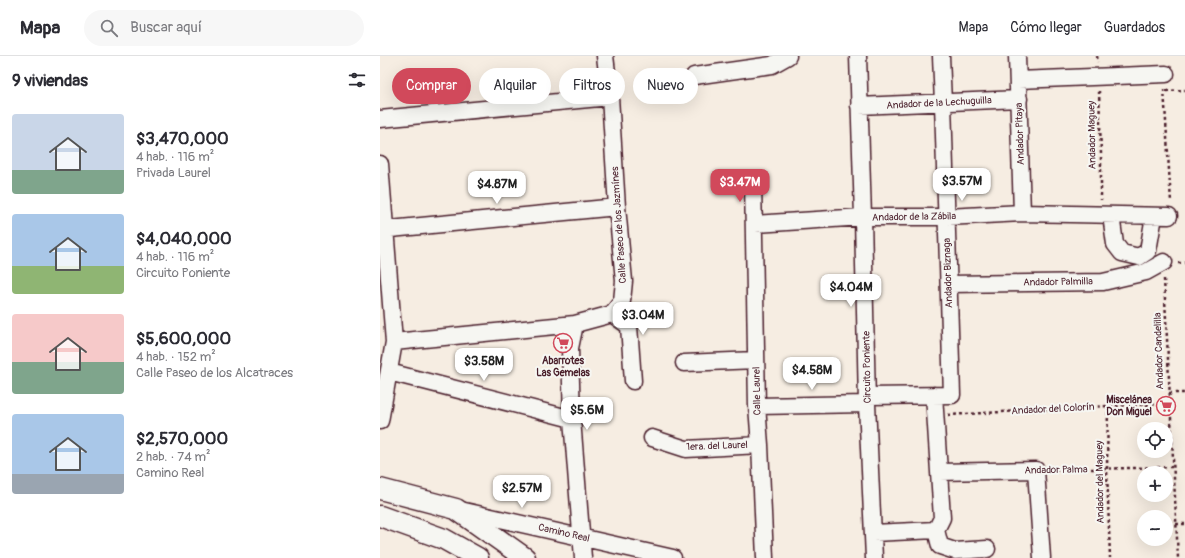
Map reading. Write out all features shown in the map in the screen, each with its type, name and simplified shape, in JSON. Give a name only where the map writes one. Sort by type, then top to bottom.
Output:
[{"type":"main road","points":[[380,489],[456,509],[525,558]]},
{"type":"main road","points":[[380,516],[444,539],[478,558]]},
{"type":"street","name":"Calle Paseo de los Jazmínes","points":[[605,56],[606,68]]},
{"type":"street","points":[[698,75],[772,65],[788,56]]},
{"type":"street","name":"Circuito Poniente","points":[[858,56],[867,400],[874,558]]},
{"type":"street","name":"Andador Biznaga","points":[[934,395],[952,395],[941,56]]},
{"type":"street","name":"Andador Pitaya","points":[[1017,56],[1022,213]]},
{"type":"street","points":[[1018,80],[1166,74]]},
{"type":"street","name":"Andador de la Lechuguilla","points":[[859,106],[1019,99]]},
{"type":"street","points":[[380,119],[559,102]]},
{"type":"street","name":"Calle Paseo de los Jazmínes","points":[[610,104],[617,207],[624,281],[622,301],[612,314]]},
{"type":"street","points":[[380,164],[383,230],[394,342],[380,421]]},
{"type":"street","name":"Calle Laurel","points":[[753,181],[756,406],[760,445],[765,558]]},
{"type":"street","points":[[383,230],[617,207]]},
{"type":"street","points":[[1106,215],[1118,249],[1122,253],[1139,257],[1148,251],[1166,212]]},
{"type":"street","name":"Andador de la Zábila","points":[[754,224],[863,217],[947,217],[1022,213],[1106,215],[1166,212]]},
{"type":"street","name":"Andador Palmilla","points":[[949,284],[1103,282],[1146,272],[1164,262]]},
{"type":"street","points":[[394,342],[575,324],[612,314],[628,326],[633,381]]},
{"type":"street","points":[[575,324],[570,348],[572,419],[583,558]]},
{"type":"street","points":[[684,363],[756,360]]},
{"type":"street","points":[[389,372],[572,419]]},
{"type":"street","points":[[756,406],[934,395],[942,518],[936,530],[940,546],[955,551],[987,549]]},
{"type":"street","name":"1era. del Laurel","points":[[652,438],[686,449],[760,445]]},
{"type":"street","points":[[1036,470],[1042,558]]},
{"type":"street","name":"Andador Palma","points":[[939,472],[1036,470]]},
{"type":"street","name":"Camino Real","points":[[456,509],[672,558]]},
{"type":"street","points":[[873,533],[936,530]]},
{"type":"path","name":"Andador Maguey","points":[[1097,56],[1106,215]]},
{"type":"path","points":[[1166,74],[1164,91],[1170,201],[1166,212]]},
{"type":"path","points":[[1164,91],[1185,90]]},
{"type":"path","name":"Andador Candelilla","points":[[1164,262],[1173,466]]},
{"type":"path","points":[[1169,393],[1185,392]]},
{"type":"path","name":"Andador del Colorín","points":[[936,416],[1170,404]]},
{"type":"path","name":"Andador del Maguey","points":[[1108,406],[1107,468],[1110,558]]},
{"type":"path","name":"Andador Candelilla","points":[[1173,467],[1178,558]]},
{"type":"path","name":"Andador Palma","points":[[1036,470],[1137,468]]},
{"type":"path","points":[[1176,524],[1185,524]]},
{"type":"place","name":"Abarrotes Las Gemelas","points":[[563,343]]},
{"type":"place","name":"Miscelánea Don Miguel","points":[[1166,406]]}]
